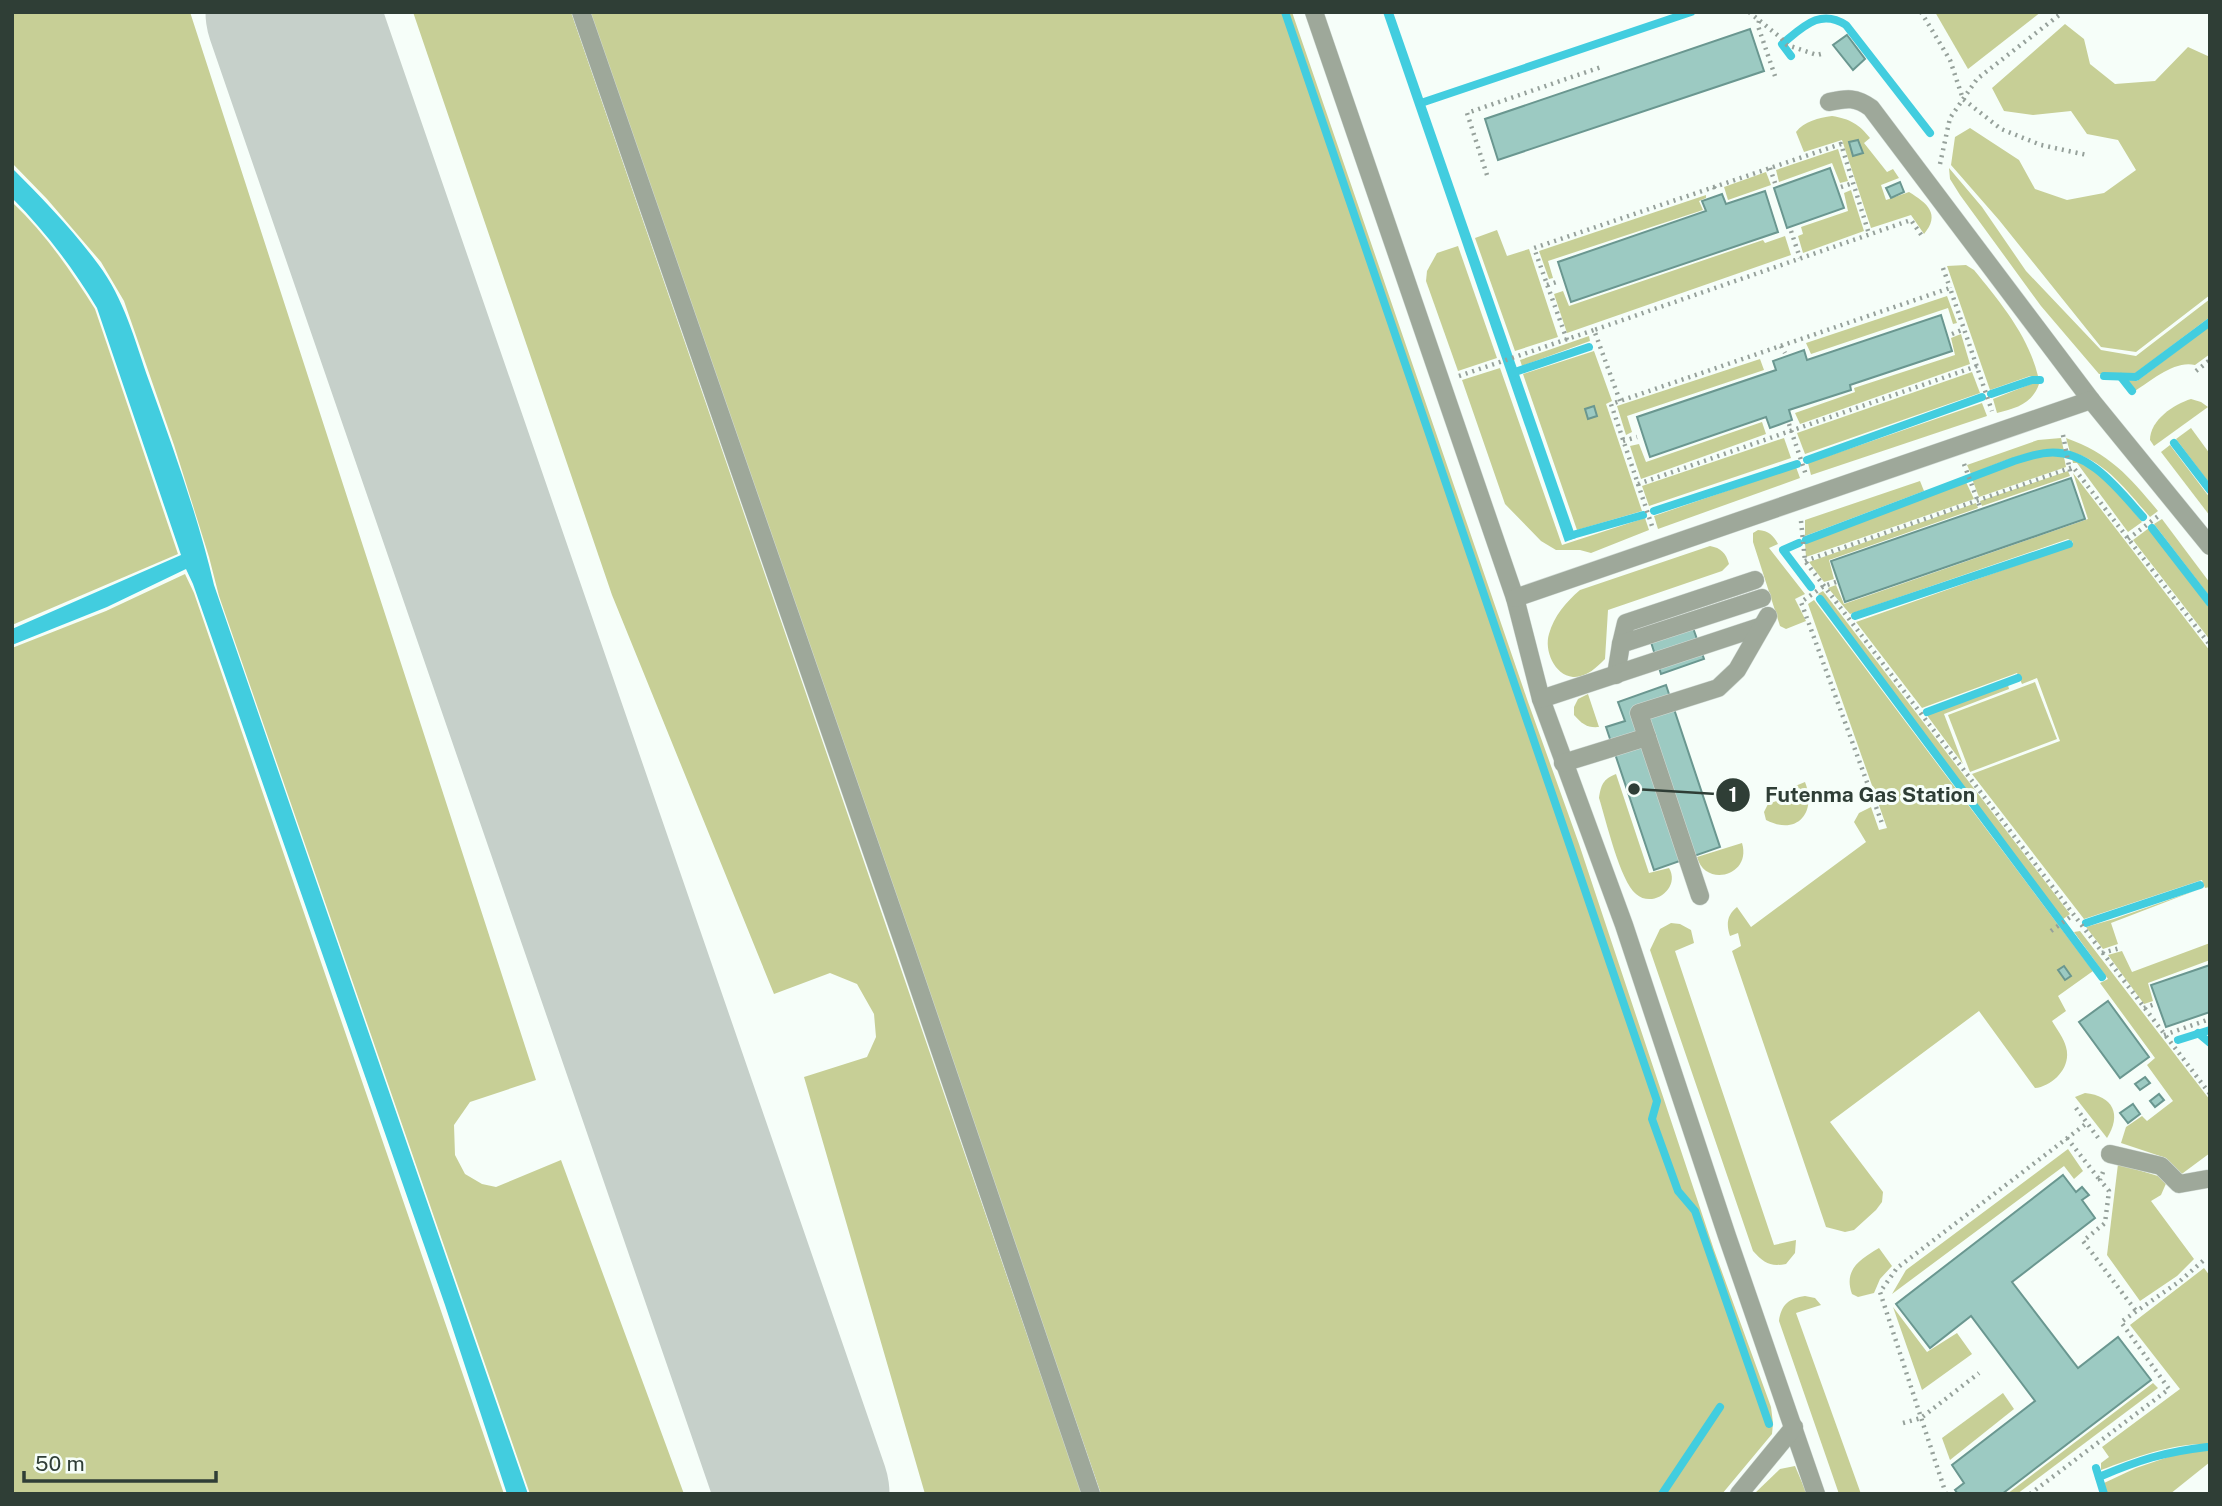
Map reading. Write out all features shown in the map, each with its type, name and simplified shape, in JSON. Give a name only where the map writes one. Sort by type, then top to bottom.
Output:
[{"type":"lane","points":[[582,12],[902,937],[1091,1494]]},
{"type":"lane","points":[[1314,12],[1515,598],[1541,699],[1624,925],[1816,1494]]},
{"type":"lane","points":[[1829,102],[1844,98],[1858,99],[1871,108],[2091,400],[2210,546]]},
{"type":"lane","points":[[1515,598],[2091,400]]},
{"type":"lane","points":[[1616,675],[1626,622],[1755,580]]},
{"type":"lane","points":[[1621,644],[1762,598]]},
{"type":"lane","points":[[1541,699],[1765,622],[1737,670],[1718,688],[1639,713],[1700,896]]},
{"type":"lane","points":[[1563,762],[1647,737]]},
{"type":"lane","points":[[2110,1154],[2161,1166],[2179,1184],[2207,1179]]},
{"type":"lane","points":[[1739,1494],[1794,1427]]},
{"type":"path","points":[[1749,12],[1787,45],[1821,54]]},
{"type":"path","points":[[1921,12],[1950,60],[1964,99],[2001,129],[2041,145],[2087,155]]},
{"type":"path","points":[[1934,192],[1950,118],[1977,79],[2063,12]]},
{"type":"path","points":[[1759,20],[1758,26],[1775,76]]},
{"type":"path","points":[[1487,175],[1467,113],[1604,66]]},
{"type":"path","points":[[1567,340],[1534,248],[1841,144],[1869,234]]},
{"type":"path","points":[[1770,168],[1775,183]]},
{"type":"path","points":[[1841,187],[1853,183]]},
{"type":"path","points":[[1714,187],[1717,194]]},
{"type":"path","points":[[1457,377],[1911,220],[1922,236]]},
{"type":"path","points":[[1791,231],[1800,258]]},
{"type":"path","points":[[1943,268],[1992,411]]},
{"type":"path","points":[[1547,285],[1560,281]]},
{"type":"path","points":[[1653,529],[1611,404],[1950,288]]},
{"type":"path","points":[[1952,334],[1964,329]]},
{"type":"path","points":[[1594,330],[1620,401]]},
{"type":"path","points":[[1782,346],[1785,353]]},
{"type":"path","points":[[2196,371],[2210,360]]},
{"type":"path","points":[[1638,484],[1977,366]]},
{"type":"path","points":[[1789,425],[1806,475]]},
{"type":"path","points":[[2063,435],[2071,476]]},
{"type":"path","points":[[1623,441],[1637,437]]},
{"type":"path","points":[[1964,463],[1980,507]]},
{"type":"path","points":[[1805,561],[2073,467],[2210,646]]},
{"type":"path","points":[[2128,539],[2162,513]]},
{"type":"path","points":[[1801,519],[1805,561],[2072,916],[2210,1094]]},
{"type":"path","points":[[1836,582],[1824,586],[1801,602],[1883,826]]},
{"type":"path","points":[[2052,930],[2072,916]]},
{"type":"path","points":[[2102,953],[2120,948]]},
{"type":"path","points":[[2144,1008],[2155,1004]]},
{"type":"path","points":[[2164,1035],[2210,1019]]},
{"type":"path","points":[[2076,1108],[2110,1154],[2100,1180]]},
{"type":"path","points":[[1946,1494],[1880,1292],[1897,1268],[2087,1123]]},
{"type":"path","points":[[2067,1138],[2109,1191],[2105,1223],[2083,1241],[2136,1311]]},
{"type":"path","points":[[2030,1494],[2169,1389],[2121,1322],[2180,1281],[2204,1260]]},
{"type":"path","points":[[1903,1423],[1921,1418],[1979,1373]]},
{"type":"green space","points":[[12,12],[190,12],[536,1080],[470,1102],[454,1125],[455,1155],[465,1174],[482,1184],[496,1187],[561,1160],[684,1494],[530,1494],[219,596],[174,445],[124,301],[101,262],[12,163]]},
{"type":"green space","points":[[413,12],[571,12],[1082,1494],[925,1494],[804,1077],[867,1057],[876,1037],[874,1014],[857,984],[830,973],[774,994],[612,595]]},
{"type":"green space","points":[[588,12],[1292,12],[1579,844],[1714,1250],[1771,1407],[1772,1434],[1722,1494],[1101,1494]]},
{"type":"green space","points":[[1935,12],[2041,12],[1968,69]]},
{"type":"green space","points":[[2065,24],[2084,39],[2090,64],[2115,84],[2155,81],[2188,47],[2210,57],[2210,295],[2136,352],[2101,347],[1951,165],[1955,137],[1970,128],[2019,160],[2035,189],[2067,200],[2104,193],[2136,170],[2118,140],[2087,134],[2071,111],[2033,115],[2004,111],[1992,88]]},
{"type":"green space","points":[[1832,116],[1854,123],[1862,129],[1870,138],[1864,143],[1887,172],[1893,169],[1899,178],[1881,185],[1886,200],[1909,192],[1930,210],[1931,221],[1924,234],[1911,215],[1871,228],[1842,140],[1804,152],[1796,132],[1799,128],[1817,119]]},
{"type":"green space","points":[[1838,149],[1848,181],[1840,183],[1832,163],[1779,182],[1776,170]]},
{"type":"green space","points":[[1949,168],[1982,207],[2026,271],[2101,350],[2136,356],[2210,299],[2210,317],[2134,374],[2099,374],[2041,306],[1960,195],[1950,179]]},
{"type":"green space","points":[[1766,172],[1771,185],[1728,200],[1724,187]]},
{"type":"green space","points":[[1851,190],[1864,231],[1803,253],[1798,236],[1803,234],[1801,227],[1848,211],[1844,193]]},
{"type":"green space","points":[[1706,195],[1706,198],[1699,201],[1703,210],[1548,261],[1553,278],[1549,279],[1539,251]]},
{"type":"green space","points":[[12,202],[36,226],[57,253],[95,309],[178,554],[12,625]]},
{"type":"green space","points":[[1497,230],[1507,256],[1529,249],[1558,337],[1515,351],[1475,238]]},
{"type":"green space","points":[[1785,236],[1791,255],[1567,333],[1554,294],[1563,291],[1569,306],[1763,240],[1765,243]]},
{"type":"green space","points":[[1458,246],[1497,358],[1458,371],[1426,281],[1427,271],[1437,253]]},
{"type":"green space","points":[[1966,265],[1974,270],[2012,320],[2027,347],[2038,376],[2030,376],[1990,390],[1947,266]]},
{"type":"green space","points":[[1947,296],[1957,323],[1953,324],[1948,308],[1811,354],[1806,343]]},
{"type":"green space","points":[[2210,326],[2210,354],[2195,365],[2172,368],[2135,391],[2126,380],[2137,381]]},
{"type":"green space","points":[[1961,334],[1970,364],[1800,424],[1795,413],[1855,392],[1854,388],[1955,355],[1951,338]]},
{"type":"green space","points":[[1589,336],[1590,341],[1522,366],[1520,360]]},
{"type":"green space","points":[[1594,351],[1612,401],[1606,404],[1642,511],[1577,530],[1523,374]]},
{"type":"green space","points":[[1760,359],[1764,370],[1627,416],[1632,432],[1626,435],[1617,406]]},
{"type":"green space","points":[[1500,368],[1562,545],[1645,518],[1649,530],[1591,553],[1556,550],[1541,541],[1505,504],[1462,380]]},
{"type":"green space","points":[[1972,372],[1980,393],[1805,454],[1797,433]]},
{"type":"green space","points":[[2031,384],[2039,384],[2028,401],[1997,413],[1993,399]]},
{"type":"green space","points":[[2191,399],[2208,407],[2154,446],[2150,440],[2151,433],[2158,420],[2177,405]]},
{"type":"green space","points":[[1982,403],[1987,416],[1811,475],[1808,463]]},
{"type":"green space","points":[[1762,422],[1766,434],[1641,479],[1630,446],[1639,444],[1646,462]]},
{"type":"green space","points":[[2191,428],[2210,454],[2210,484],[2176,439]]},
{"type":"green space","points":[[1784,438],[1791,458],[1649,506],[1642,486]]},
{"type":"green space","points":[[2061,438],[2064,451],[2040,451],[1971,474],[1967,465],[2038,440]]},
{"type":"green space","points":[[2066,438],[2095,451],[2118,467],[2158,511],[2150,517],[2105,469],[2070,452]]},
{"type":"green space","points":[[2170,445],[2210,498],[2210,516],[2161,452]]},
{"type":"green space","points":[[2047,455],[2064,457],[2066,467],[1979,497],[1972,479],[2014,463]]},
{"type":"green space","points":[[2072,458],[2102,477],[2142,522],[2128,532],[2077,463],[2073,463]]},
{"type":"green space","points":[[1796,467],[1800,478],[1658,529],[1654,516]]},
{"type":"green space","points":[[2068,471],[2070,476],[1982,506],[1980,501]]},
{"type":"green space","points":[[2073,473],[2210,651],[2210,887],[2205,888],[2202,880],[2084,919],[1972,774],[2060,741],[2037,678],[2022,684],[2017,673],[1922,708],[1856,622],[2071,546],[2073,542],[2068,539],[1850,614],[1828,588],[1836,585],[1844,604],[2088,519]]},
{"type":"green space","points":[[1920,481],[1924,491],[1805,536],[1805,520]]},
{"type":"green space","points":[[1966,482],[1974,499],[1806,557],[1805,543]]},
{"type":"green space","points":[[1976,503],[1978,508],[1829,560],[1834,579],[1824,582],[1809,562]]},
{"type":"green space","points":[[2162,519],[2210,583],[2210,597],[2154,524]]},
{"type":"green space","points":[[2149,528],[2210,609],[2210,640],[2133,540]]},
{"type":"green space","points":[[1758,530],[1768,532],[1774,538],[1778,544],[1769,548],[1805,594],[1795,599],[1806,621],[1786,629],[1780,626],[1753,542],[1753,533]]},
{"type":"green space","points":[[1710,546],[1720,550],[1726,557],[1729,564],[1722,571],[1608,610],[1605,659],[1591,671],[1578,677],[1566,675],[1556,667],[1549,654],[1549,634],[1561,610],[1580,590]]},
{"type":"green space","points":[[185,574],[194,593],[504,1494],[12,1494],[12,648],[106,611]]},
{"type":"green space","points":[[1823,591],[2070,914],[2062,920],[1818,594]]},
{"type":"green space","points":[[1814,600],[2093,971],[2058,996],[2066,1011],[2052,1021],[2064,1040],[2067,1054],[2064,1068],[2048,1084],[2035,1088],[1979,1011],[1830,1122],[1883,1192],[1882,1202],[1876,1210],[1854,1230],[1845,1232],[1826,1227],[1732,951],[1741,946],[1738,933],[1730,936],[1728,928],[1729,917],[1737,907],[1751,927],[1866,842],[1854,822],[1859,813],[1871,807],[1879,830],[1887,828],[1808,604]]},
{"type":"green space","points":[[2035,682],[2057,739],[1970,772],[1948,715]]},
{"type":"green space","points":[[2008,685],[2009,689],[1944,714],[1963,764],[1926,714]]},
{"type":"green space","points":[[1588,694],[1599,727],[1585,725],[1574,715],[1578,699]]},
{"type":"green space","points":[[1616,774],[1649,873],[1669,868],[1672,875],[1668,889],[1657,898],[1643,898],[1636,894],[1624,877],[1614,849],[1599,798],[1603,783]]},
{"type":"green space","points":[[1805,782],[1808,803],[1802,819],[1787,825],[1766,820],[1764,812],[1768,804],[1785,798],[1783,791]]},
{"type":"green space","points":[[1742,843],[1740,863],[1726,874],[1709,873],[1697,857]]},
{"type":"green space","points":[[2197,890],[2111,923],[2118,944],[2103,949],[2086,927],[2114,919]]},
{"type":"green space","points":[[1671,923],[1691,930],[1694,943],[1675,951],[1774,1245],[1796,1240],[1795,1253],[1786,1264],[1768,1263],[1753,1251],[1650,950],[1660,929]]},
{"type":"green space","points":[[2080,931],[2210,1100],[2210,1153],[2179,1176],[2166,1158],[2121,1143],[2126,1127],[2142,1116],[2147,1121],[2173,1101],[2147,1065],[2155,1058],[2100,983],[2108,979],[2074,932]]},
{"type":"green space","points":[[2210,943],[2210,960],[2148,983],[2153,1001],[2144,1004],[2108,955],[2122,951],[2132,972]]},
{"type":"green space","points":[[2085,1093],[2102,1098],[2112,1108],[2114,1121],[2107,1138],[2075,1097]]},
{"type":"green space","points":[[2068,1149],[2083,1171],[2074,1179],[2064,1166],[1892,1294],[1906,1270]]},
{"type":"green space","points":[[2118,1164],[2168,1179],[2161,1195],[2151,1201],[2194,1259],[2177,1276],[2140,1301],[2107,1255]]},
{"type":"green space","points":[[1879,1248],[1892,1266],[1880,1279],[1874,1293],[1858,1297],[1852,1294],[1852,1271],[1860,1261]]},
{"type":"green space","points":[[2204,1268],[2210,1276],[2210,1444],[2168,1448],[2101,1470],[2101,1463],[2109,1457],[2102,1447],[2180,1389],[2130,1325]]},
{"type":"green space","points":[[1794,1298],[1815,1298],[1821,1305],[1796,1313],[1861,1494],[1839,1494],[1779,1321],[1787,1303]]},
{"type":"green space","points":[[1893,1307],[1927,1352],[1957,1333],[1972,1354],[1922,1390]]},
{"type":"green space","points":[[2153,1383],[2158,1388],[2017,1494],[2007,1494]]},
{"type":"green space","points":[[2003,1393],[2014,1409],[1950,1460],[1942,1438]]},
{"type":"green space","points":[[2210,1448],[2210,1462],[2170,1494],[2107,1494],[2104,1483],[2136,1468],[2177,1454]]},
{"type":"green space","points":[[1795,1466],[1807,1494],[1754,1494],[1780,1469]]},
{"type":"water","points":[[1383,12],[1393,12],[1576,538],[1565,542]]},
{"type":"water","points":[[12,168],[57,214],[88,251],[107,277],[128,320],[184,482],[214,585],[528,1494],[507,1494],[445,1305],[186,569],[107,607],[12,645],[12,629],[181,555],[97,308],[58,250],[12,198]]},
{"type":"building","points":[[1750,29],[1764,71],[1498,160],[1485,119]]},
{"type":"building","points":[[1847,35],[1865,59],[1853,70],[1833,45]]},
{"type":"building","points":[[1858,140],[1863,153],[1853,156],[1849,142]]},
{"type":"building","points":[[1830,168],[1844,208],[1787,228],[1774,188]]},
{"type":"building","points":[[1900,182],[1904,192],[1891,198],[1886,188]]},
{"type":"building","points":[[1765,191],[1778,232],[1571,302],[1558,262],[1706,211],[1702,201],[1722,194],[1726,204]]},
{"type":"building","points":[[1941,315],[1952,351],[1850,385],[1851,390],[1789,410],[1792,420],[1770,428],[1766,417],[1650,457],[1637,417],[1776,370],[1773,361],[1804,350],[1807,360]]},
{"type":"building","points":[[1594,406],[1597,416],[1588,419],[1585,409]]},
{"type":"building","points":[[2071,478],[2085,519],[1845,602],[1831,561]]},
{"type":"building","points":[[1692,625],[1704,659],[1661,674],[1650,639]]},
{"type":"building","points":[[1666,685],[1720,847],[1654,870],[1606,727],[1625,721],[1618,702]]},
{"type":"building","points":[[2210,965],[2210,1012],[2166,1027],[2151,985]]},
{"type":"building","points":[[2064,966],[2071,976],[2065,980],[2058,970]]},
{"type":"building","points":[[2108,1001],[2149,1057],[2120,1078],[2079,1022]]},
{"type":"building","points":[[2145,1077],[2150,1083],[2140,1090],[2135,1084]]},
{"type":"building","points":[[2159,1094],[2164,1100],[2155,1107],[2150,1101]]},
{"type":"building","points":[[2133,1104],[2140,1114],[2128,1123],[2120,1113]]},
{"type":"building","points":[[2063,1175],[2076,1192],[2082,1187],[2089,1195],[2082,1200],[2095,1218],[2012,1282],[2078,1368],[2118,1337],[2151,1380],[2002,1494],[1958,1494],[1955,1490],[1964,1483],[1952,1465],[2035,1401],[1971,1316],[1930,1348],[1896,1304]]},
{"type":"waterway","points":[[1285,12],[1657,1101],[1652,1119],[1678,1191],[1695,1211],[1769,1424]]},
{"type":"waterway","points":[[1421,103],[1691,12]]},
{"type":"waterway","points":[[1791,56],[1782,44],[1797,31],[1820,19],[1837,20],[1846,25],[1930,133]]},
{"type":"waterway","points":[[2104,376],[2136,377],[2210,322]]},
{"type":"waterway","points":[[1512,373],[1589,347]]},
{"type":"waterway","points":[[2121,377],[2132,391]]},
{"type":"waterway","points":[[1991,394],[2032,380],[2040,380]]},
{"type":"waterway","points":[[1807,460],[1982,397]]},
{"type":"waterway","points":[[2174,443],[2210,490]]},
{"type":"waterway","points":[[1806,540],[2014,461],[2046,453],[2061,453],[2089,464],[2112,483],[2143,517]]},
{"type":"waterway","points":[[1654,511],[1797,464]]},
{"type":"waterway","points":[[1569,536],[1643,515]]},
{"type":"waterway","points":[[2152,528],[2210,603]]},
{"type":"waterway","points":[[1799,543],[1783,550],[1811,587]]},
{"type":"waterway","points":[[1855,616],[2069,544]]},
{"type":"waterway","points":[[1820,599],[2102,977]]},
{"type":"waterway","points":[[1927,712],[2018,678]]},
{"type":"waterway","points":[[2086,923],[2200,885]]},
{"type":"waterway","points":[[2178,1040],[2210,1030]]},
{"type":"waterway","points":[[2198,1033],[2210,1043]]},
{"type":"waterway","points":[[1662,1494],[1720,1407]]},
{"type":"waterway","points":[[2099,1477],[2152,1458],[2207,1447]]},
{"type":"waterway","points":[[2096,1468],[2104,1494]]},
{"type":"runway","points":[[292,12],[803,1494]]},
{"type":"place","name":"Futenma Gas Station","points":[[1634,789]]}]
